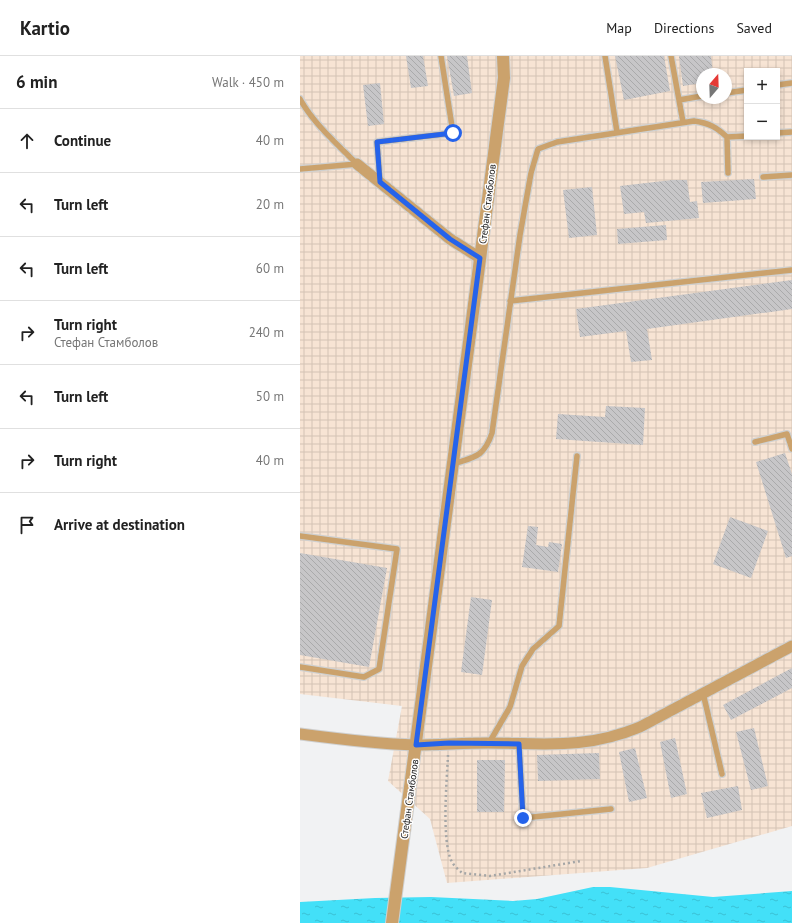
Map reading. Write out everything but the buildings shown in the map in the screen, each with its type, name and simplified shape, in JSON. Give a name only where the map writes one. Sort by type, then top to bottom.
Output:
[{"type":"street","name":"Стефан Стамболов","points":[[392,923],[504,78],[503,56]]},
{"type":"street","points":[[357,164],[450,239],[480,258]]},
{"type":"street","points":[[300,734],[369,742],[416,745],[449,743],[569,744],[616,736],[640,727],[792,646]]},
{"type":"lane","points":[[380,182],[377,142],[453,133],[440,56]]},
{"type":"lane","points":[[605,56],[617,132]]},
{"type":"lane","points":[[671,56],[682,122]]},
{"type":"lane","points":[[780,85],[792,83]]},
{"type":"lane","points":[[732,92],[744,90]]},
{"type":"lane","points":[[678,100],[696,97]]},
{"type":"lane","points":[[300,99],[306,110],[357,164]]},
{"type":"lane","points":[[452,464],[479,456],[488,447],[492,433],[510,301],[531,173],[538,149],[557,142],[682,122],[706,122],[715,126],[727,137],[744,136]]},
{"type":"lane","points":[[780,134],[792,132]]},
{"type":"lane","points":[[727,137],[728,173]]},
{"type":"lane","points":[[300,169],[357,164]]},
{"type":"lane","points":[[764,177],[792,175]]},
{"type":"lane","points":[[510,301],[792,270]]},
{"type":"lane","points":[[755,442],[790,433],[792,449]]},
{"type":"lane","points":[[489,743],[510,707],[522,666],[533,649],[559,626],[577,456]]},
{"type":"lane","points":[[300,536],[397,550],[379,669],[364,677],[300,668]]},
{"type":"lane","points":[[702,693],[722,774]]},
{"type":"lane","points":[[519,744],[523,818],[611,809]]},
{"type":"path","points":[[449,743],[445,800],[447,839],[452,861],[462,873],[490,876],[581,861]]},
{"type":"shaded area","points":[[300,56],[792,56],[792,826],[647,868],[447,883],[430,819],[388,781],[402,706],[300,694]]},
{"type":"water","points":[[593,887],[610,887],[713,897],[792,891],[792,923],[300,923],[300,902],[431,897],[513,901],[537,899]]},
{"type":"route","points":[[453,133],[377,142],[380,182],[450,239],[480,258],[416,745],[449,743],[519,744],[523,818]]}]
